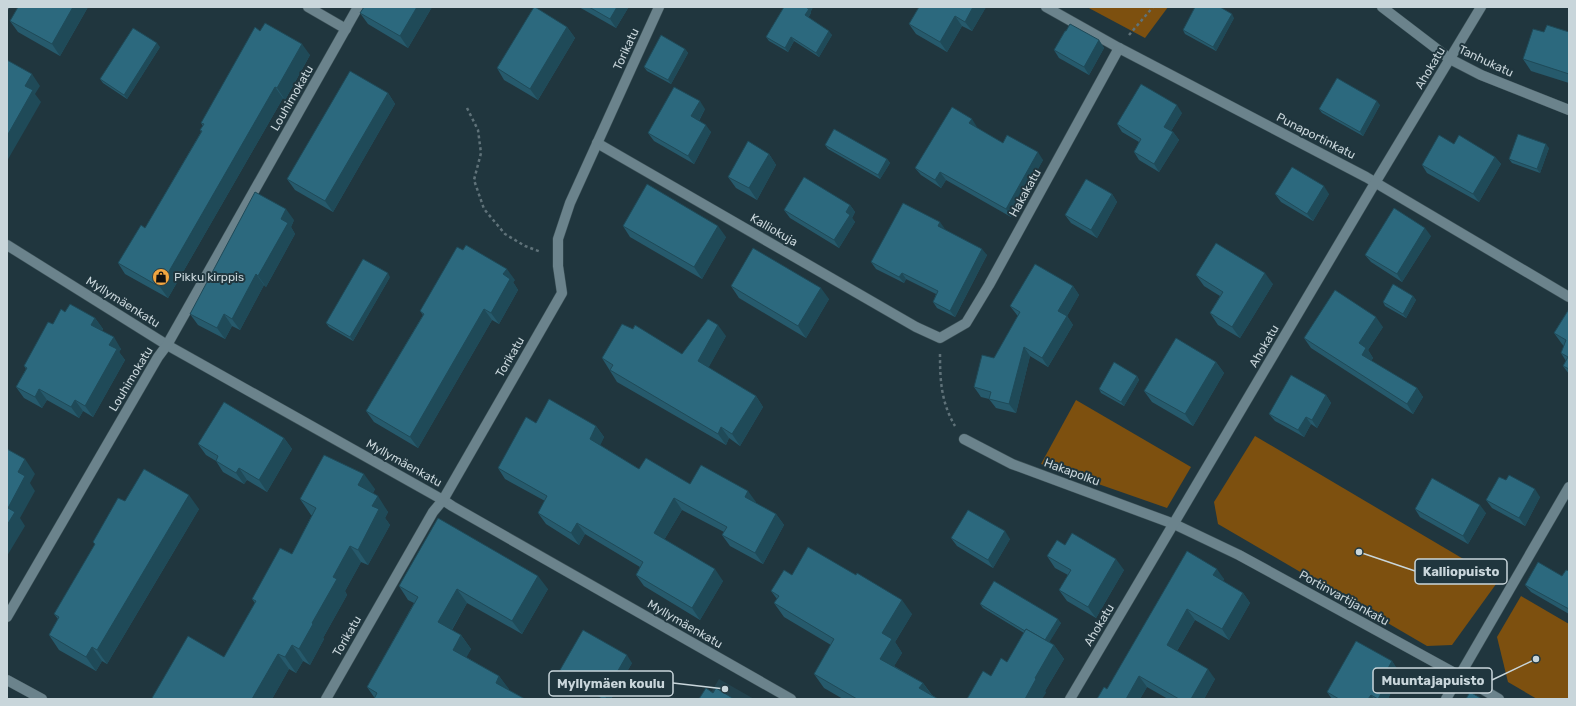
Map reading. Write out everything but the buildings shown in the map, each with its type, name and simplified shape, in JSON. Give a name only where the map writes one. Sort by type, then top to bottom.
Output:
[{"type":"street","points":[[308,7],[346,29]]},
{"type":"street","name":"Louhimokatu","points":[[7,617],[166,345],[358,7]]},
{"type":"street","name":"Torikatu","points":[[326,699],[433,512],[443,500],[562,293],[558,258],[558,239],[570,203],[659,7]]},
{"type":"street","name":"Punaportinkatu","points":[[1046,7],[1118,48],[1366,177],[1569,297]]},
{"type":"street","name":"Tanhukatu","points":[[1382,7],[1450,59],[1480,74],[1569,110]]},
{"type":"street","name":"Ahokatu","points":[[1070,699],[1480,7]]},
{"type":"street","name":"Hakakatu","points":[[940,338],[966,323],[989,285],[1118,48]]},
{"type":"street","name":"Kalliokuja","points":[[597,143],[909,323],[940,338]]},
{"type":"street","name":"Myllymäenkatu","points":[[7,245],[166,345],[443,500],[791,699]]},
{"type":"street","name":"Hakapolku","points":[[964,439],[1012,464],[1174,524]]},
{"type":"street","points":[[1446,699],[1569,487]]},
{"type":"street","name":"Portinvartijankatu","points":[[1174,524],[1240,555],[1499,699]]},
{"type":"street","points":[[7,680],[42,699]]},
{"type":"path","points":[[1118,48],[1152,7]]},
{"type":"path","points":[[467,108],[478,130],[481,153],[474,180],[484,209],[506,234],[525,246],[558,258]]},
{"type":"path","points":[[940,338],[940,384],[945,403],[954,425],[964,439]]},
{"type":"shaded area","points":[[1087,7],[1168,7],[1145,38]]},
{"type":"shaded area","points":[[1076,400],[1191,467],[1167,508],[1041,464]]},
{"type":"shaded area","points":[[1255,436],[1499,580],[1452,645],[1427,646],[1218,524],[1214,502]]},
{"type":"shaded area","points":[[1521,596],[1569,624],[1569,699],[1537,699],[1508,682],[1497,637]]},
{"type":"shaded area","points":[[719,679],[754,699],[707,699]]},
{"type":"place","name":"Pikku kirppis","points":[[161,277]]},
{"type":"place","name":"Kalliopuisto","points":[[1359,552]]},
{"type":"place","name":"Muuntajapuisto","points":[[1536,659]]},
{"type":"place","name":"Myllymäen koulu","points":[[725,689]]}]
